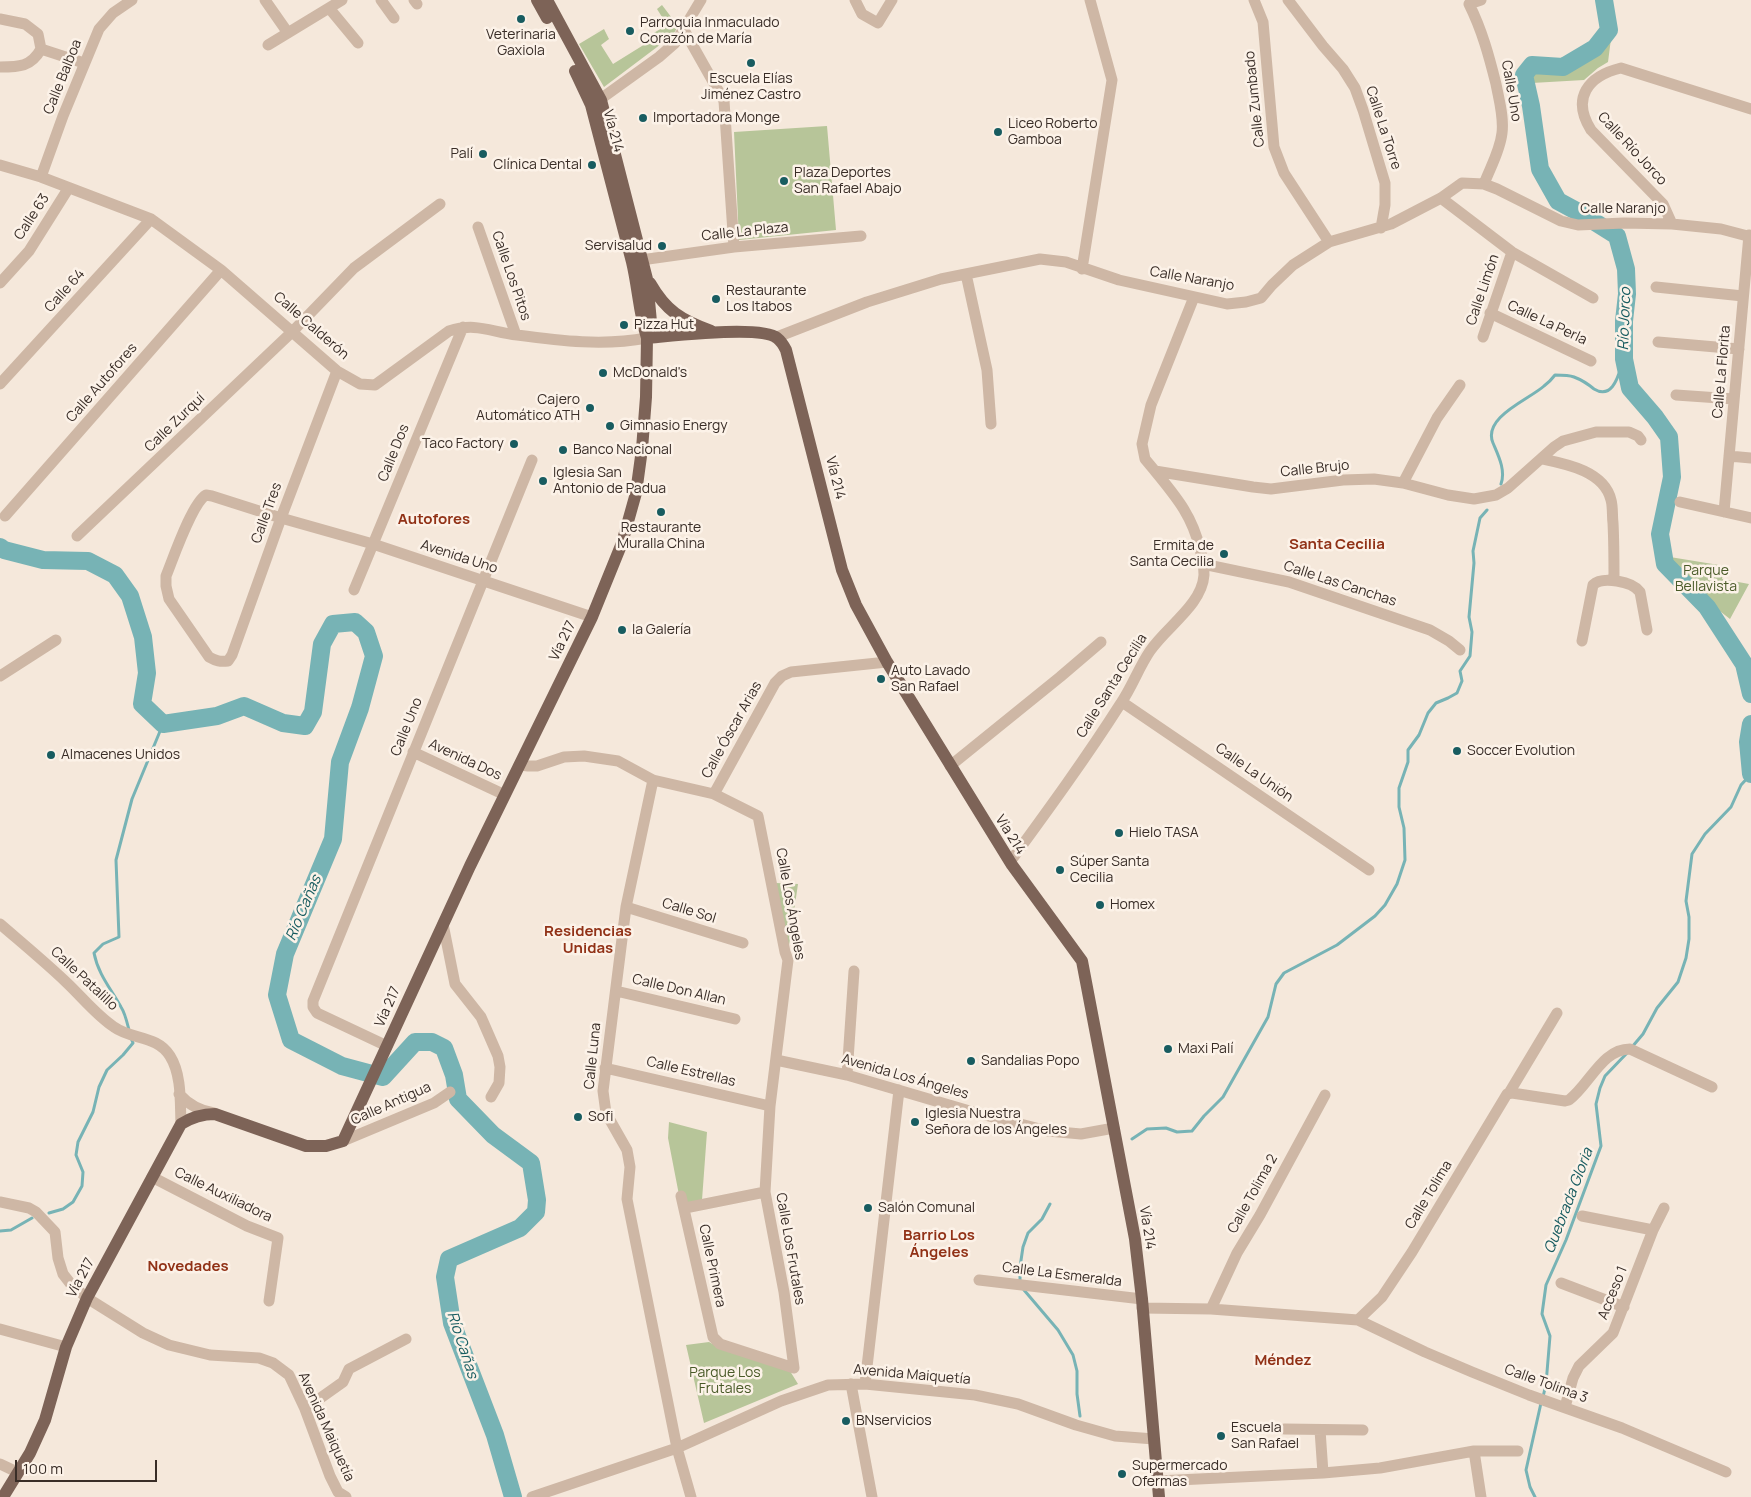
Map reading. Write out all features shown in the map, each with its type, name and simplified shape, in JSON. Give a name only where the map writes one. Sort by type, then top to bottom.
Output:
[{"type":"main road","name":"Vía 214","points":[[537,0],[596,103]]},
{"type":"main road","name":"Vía 214","points":[[547,0],[596,103],[637,261],[642,322],[647,338]]},
{"type":"main road","name":"Vía 214","points":[[637,261],[647,279],[651,322],[647,338]]},
{"type":"main road","points":[[647,279],[669,309],[690,323],[716,333]]},
{"type":"main road","points":[[647,338],[756,332],[777,337]]},
{"type":"main road","name":"Vía 214","points":[[777,337],[786,350],[842,570],[856,605],[887,662],[1010,862],[1082,961],[1135,1239],[1159,1497]]},
{"type":"main road","name":"Vía 217","points":[[343,1141],[519,764],[592,617],[622,543],[636,492],[642,449],[646,397],[647,338]]},
{"type":"main road","points":[[181,1124],[203,1114],[214,1114],[306,1146],[326,1146],[343,1141]]},
{"type":"main road","name":"Vía 217","points":[[3,1497],[30,1453],[45,1420],[66,1347],[87,1298],[181,1124]]},
{"type":"street","points":[[110,0],[113,13]]},
{"type":"street","name":"Calle Balboa","points":[[41,178],[84,63],[99,29],[113,13],[132,0]]},
{"type":"street","points":[[265,0],[288,33]]},
{"type":"street","points":[[268,45],[342,0]]},
{"type":"street","points":[[381,0],[394,18]]},
{"type":"street","points":[[596,103],[660,57],[675,43],[701,0]]},
{"type":"street","points":[[855,0],[862,14],[878,23],[892,0]]},
{"type":"street","points":[[1082,269],[1112,80],[1090,0]]},
{"type":"street","name":"Calle Zumbado","points":[[1254,0],[1263,22],[1274,147],[1284,174],[1330,242]]},
{"type":"street","name":"Calle La Torre","points":[[1288,0],[1323,46],[1343,68],[1355,88],[1364,110],[1385,183],[1385,205],[1381,228]]},
{"type":"street","name":"Calle Uno","points":[[1482,0],[1469,4],[1487,46],[1503,123],[1498,150],[1484,184]]},
{"type":"street","points":[[330,8],[358,43]]},
{"type":"street","points":[[0,19],[25,24],[38,34],[41,49],[36,58],[22,67],[0,67]]},
{"type":"street","points":[[684,30],[724,101],[734,247]]},
{"type":"street","points":[[41,49],[84,63]]},
{"type":"street","name":"Calle Río Jorco","points":[[1672,224],[1663,204],[1591,130],[1584,119],[1582,105],[1588,85],[1606,72],[1621,68],[1751,109]]},
{"type":"street","name":"Calle Calderón","points":[[0,165],[151,218],[221,270],[337,371],[360,384],[375,385],[449,331],[463,327],[476,327],[516,335],[565,341],[605,343],[628,342],[647,338]]},
{"type":"street","name":"Calle Naranjo","points":[[777,337],[867,302],[941,279],[1040,259],[1066,262],[1119,280],[1227,304],[1246,302],[1261,298],[1294,265],[1330,242],[1391,224],[1441,198],[1462,183],[1484,184],[1561,221],[1578,225],[1624,223],[1672,224],[1721,229],[1750,236]]},
{"type":"street","name":"Calle 63","points":[[0,283],[29,251],[68,189]]},
{"type":"street","points":[[1441,198],[1512,252],[1593,298]]},
{"type":"street","name":"Calle Zurquí","points":[[77,536],[293,331],[354,268],[440,204]]},
{"type":"street","name":"Calle 64","points":[[1,382],[151,218]]},
{"type":"street","name":"Calle Los Pitos","points":[[478,227],[516,335]]},
{"type":"street","name":"Calle La Plaza","points":[[637,261],[734,247],[861,236]]},
{"type":"street","name":"Calle La Florita","points":[[1724,512],[1750,236]]},
{"type":"street","name":"Calle Limón","points":[[1483,337],[1512,252]]},
{"type":"street","name":"Calle Autofores","points":[[5,516],[221,270]]},
{"type":"street","points":[[966,274],[987,370],[991,424]]},
{"type":"street","points":[[1656,287],[1743,296]]},
{"type":"street","points":[[1155,471],[1145,459],[1142,444],[1151,405],[1194,297]]},
{"type":"street","name":"Calle La Perla","points":[[1490,313],[1591,360]]},
{"type":"street","name":"Calle Dos","points":[[354,590],[463,327]]},
{"type":"street","points":[[1658,342],[1739,349]]},
{"type":"street","name":"Calle Tres","points":[[223,662],[232,655],[281,518],[337,371]]},
{"type":"street","points":[[1403,483],[1437,418],[1460,385]]},
{"type":"street","points":[[1676,395],[1734,399]]},
{"type":"street","name":"Calle Brujo","points":[[1155,471],[1253,487],[1271,488],[1374,479],[1403,483],[1466,499],[1496,495],[1508,488],[1563,441],[1596,432],[1629,432],[1638,436],[1641,440]]},
{"type":"street","points":[[1729,456],[1751,458]]},
{"type":"street","points":[[1542,459],[1579,468],[1596,478],[1605,487],[1611,499],[1614,580]]},
{"type":"street","name":"Calle Uno","points":[[387,1046],[317,1013],[313,1002],[532,460]]},
{"type":"street","name":"Calle Santa Cecilia","points":[[1010,862],[1122,702],[1150,650],[1199,594],[1203,581],[1204,564],[1193,524],[1175,496],[1155,471]]},
{"type":"street","name":"Avenida Uno","points":[[223,662],[216,661],[210,657],[203,648],[168,598],[166,586],[166,576],[197,502],[206,495],[373,544],[592,617]]},
{"type":"street","points":[[1680,502],[1751,518]]},
{"type":"street","name":"Calle Las Canchas","points":[[1204,564],[1289,582],[1430,630],[1460,650]]},
{"type":"street","points":[[1582,641],[1593,585],[1596,582],[1614,580],[1629,584],[1638,589],[1644,608],[1647,630]]},
{"type":"street","points":[[0,676],[56,640]]},
{"type":"street","points":[[950,766],[1100,642]]},
{"type":"street","name":"Calle Óscar Arias","points":[[519,764],[537,766],[564,757],[584,756],[618,761],[653,780],[714,794],[775,683],[782,676],[791,672],[887,662]]},
{"type":"street","name":"Calle La Unión","points":[[1122,702],[1369,870]]},
{"type":"street","name":"Avenida Dos","points":[[413,752],[505,795]]},
{"type":"street","name":"Calle Luna","points":[[653,780],[626,907],[603,1091],[606,1114],[628,1150],[630,1168],[627,1199],[677,1448]]},
{"type":"street","name":"Calle Los Ángeles","points":[[714,794],[758,816],[788,960],[770,1106]]},
{"type":"street","name":"Calle Sol","points":[[626,907],[743,943]]},
{"type":"street","name":"Calle Patalillo","points":[[0,924],[116,1029],[155,1041],[171,1057],[177,1074],[181,1124]]},
{"type":"street","points":[[443,924],[454,984],[481,1017],[498,1056],[500,1066],[499,1082],[491,1097]]},
{"type":"street","points":[[847,1075],[854,971]]},
{"type":"street","name":"Calle Don Allan","points":[[616,991],[735,1019]]},
{"type":"street","name":"Calle Tolima","points":[[1358,1320],[1382,1297],[1558,1013]]},
{"type":"street","points":[[1509,1094],[1569,1100],[1612,1054],[1623,1049],[1630,1049],[1712,1087]]},
{"type":"street","name":"Avenida Los Ángeles","points":[[776,1060],[847,1075],[973,1112],[1048,1130],[1081,1134],[1114,1128]]},
{"type":"street","name":"Calle Estrellas","points":[[605,1068],[770,1106]]},
{"type":"street","points":[[865,1384],[899,1090]]},
{"type":"street","name":"Calle Antigua","points":[[343,1141],[434,1104],[450,1092]]},
{"type":"street","points":[[179,1094],[199,1109],[214,1114]]},
{"type":"street","name":"Calle Tolima 2","points":[[1211,1309],[1237,1253],[1260,1215],[1324,1095]]},
{"type":"street","name":"Calle Los Frutales","points":[[716,1341],[720,1344],[794,1368],[784,1292],[764,1192],[770,1106]]},
{"type":"street","name":"Calle Auxiliadora","points":[[152,1177],[247,1226],[278,1238],[269,1301]]},
{"type":"street","points":[[685,1208],[764,1192]]},
{"type":"street","name":"Calle Primera","points":[[682,1196],[705,1309],[712,1337],[716,1341]]},
{"type":"street","name":"Avenida Maiquetía","points":[[0,1202],[29,1208],[36,1212],[55,1232],[58,1258],[63,1274],[70,1283],[87,1298],[143,1333],[169,1345],[210,1354],[259,1358],[273,1363],[289,1375],[305,1409],[330,1476],[338,1492],[346,1497]]},
{"type":"street","name":"Acceso 1","points":[[1565,1407],[1573,1378],[1579,1366],[1613,1333],[1653,1230],[1664,1208]]},
{"type":"street","points":[[1582,1216],[1653,1230]]},
{"type":"street","name":"Calle La Esmeralda","points":[[979,1280],[1142,1304]]},
{"type":"street","points":[[1560,1283],[1624,1307]]},
{"type":"street","points":[[1142,1304],[1358,1320]]},
{"type":"street","name":"Calle Tolima 3","points":[[1358,1320],[1425,1352],[1529,1395],[1622,1428],[1726,1472]]},
{"type":"street","points":[[0,1329],[66,1347]]},
{"type":"street","points":[[305,1409],[343,1382],[349,1369],[406,1340]]},
{"type":"street","points":[[851,1384],[872,1497]]},
{"type":"street","name":"Avenida Maiquetía","points":[[535,1496],[560,1493],[677,1448],[806,1391],[828,1385],[865,1384],[984,1397],[1018,1404],[1076,1425],[1115,1436],[1154,1439]]},
{"type":"street","points":[[1284,1429],[1363,1430]]},
{"type":"street","points":[[1320,1430],[1323,1473]]},
{"type":"street","points":[[677,1448],[692,1497]]},
{"type":"street","points":[[1474,1451],[1481,1497]]},
{"type":"street","points":[[1157,1482],[1323,1473],[1380,1468],[1474,1451],[1518,1451]]},
{"type":"street","points":[[0,1464],[17,1472]]},
{"type":"green space","points":[[662,5],[678,26],[673,35],[604,87],[579,44],[604,29],[609,39],[601,45],[613,64],[650,41],[655,36],[652,34],[667,25],[657,9]]},
{"type":"green space","points":[[1612,31],[1608,62],[1584,80],[1532,83],[1532,71],[1535,68],[1563,71],[1598,49]]},
{"type":"green space","name":"Plaza Deportes San Rafael Abajo","points":[[827,126],[836,230],[739,240],[734,132]]},
{"type":"green space","name":"Parque Bellavista","points":[[1670,557],[1725,566],[1722,579],[1749,584],[1730,619],[1703,598],[1670,564]]},
{"type":"green space","points":[[776,883],[798,884],[788,952]]},
{"type":"green space","points":[[669,1122],[707,1132],[702,1200],[687,1204],[679,1195],[668,1138]]},
{"type":"green space","name":"Parque Los Frutales","points":[[709,1342],[720,1348],[790,1371],[798,1384],[704,1423],[686,1345]]},
{"type":"waterway","name":"Río Jorco","points":[[1604,0],[1609,30],[1595,48],[1563,67],[1532,65],[1524,75],[1531,106],[1540,169],[1558,201],[1617,236],[1626,269],[1627,294],[1624,321],[1624,359],[1630,388],[1655,417],[1669,437],[1672,477],[1660,534],[1665,564],[1707,607],[1744,664],[1751,694]]},
{"type":"waterway","points":[[1501,484],[1503,473],[1491,434],[1494,425],[1501,417],[1544,386],[1555,375],[1572,376],[1594,389],[1601,392],[1606,391],[1615,383],[1624,359]]},
{"type":"waterway","points":[[1132,1139],[1147,1129],[1166,1128],[1177,1132],[1192,1131],[1223,1097],[1268,1017],[1276,984],[1284,973],[1337,945],[1375,916],[1385,905],[1397,884],[1405,860],[1404,828],[1399,807],[1399,788],[1408,762],[1408,750],[1419,735],[1428,713],[1436,703],[1457,693],[1462,681],[1460,671],[1470,656],[1472,632],[1469,617],[1474,563],[1473,551],[1480,518],[1487,510]]},
{"type":"waterway","name":"Río Cañas","points":[[0,547],[4,550],[43,560],[88,561],[115,575],[130,596],[143,637],[147,673],[142,704],[163,724],[217,716],[244,706],[283,723],[305,726],[313,712],[322,644],[333,624],[355,622],[366,632],[374,656],[360,708],[340,762],[333,839],[285,954],[277,995],[291,1040],[342,1066],[383,1077],[415,1042],[432,1042],[444,1048],[454,1075],[458,1099],[493,1135],[531,1163],[537,1200],[536,1212],[520,1228],[449,1259],[445,1277],[452,1323],[495,1435],[513,1497]]},
{"type":"waterway","points":[[129,1030],[124,1012],[102,975],[94,953],[103,944],[119,937],[116,860],[132,799],[163,724]]},
{"type":"waterway","name":"Río Jorco","points":[[1751,724],[1748,742],[1751,774]]},
{"type":"waterway","name":"Quebrada Gloria","points":[[1632,1047],[1643,1034],[1657,1008],[1678,982],[1686,958],[1689,939],[1689,917],[1686,901],[1692,854],[1705,834],[1731,807],[1741,785],[1751,774]]},
{"type":"waterway","points":[[49,1213],[63,1209],[73,1202],[82,1186],[83,1172],[76,1155],[78,1142],[93,1112],[99,1087],[107,1070],[133,1043],[131,1038]]},
{"type":"waterway","name":"Quebrada Gloria","points":[[1543,1397],[1550,1336],[1542,1314],[1546,1285],[1566,1240],[1601,1146],[1596,1104],[1600,1088],[1605,1076],[1628,1052]]},
{"type":"waterway","points":[[1020,1281],[1023,1247],[1028,1233],[1042,1219],[1050,1204]]},
{"type":"waterway","points":[[0,1231],[11,1230],[32,1218]]},
{"type":"waterway","points":[[1024,1290],[1058,1330],[1073,1355],[1077,1371],[1077,1394],[1080,1416]]},
{"type":"waterway","name":"Quebrada Gloria","points":[[1535,1497],[1530,1487],[1526,1470],[1541,1403]]},
{"type":"place","name":"Veterinaria Gaxiola","points":[[521,19]]},
{"type":"place","name":"Parroquia Inmaculado Corazón de María","points":[[630,31]]},
{"type":"place","name":"Escuela Elías Jiménez Castro","points":[[751,63]]},
{"type":"place","name":"Importadora Monge","points":[[643,118]]},
{"type":"place","name":"Liceo Roberto Gamboa","points":[[998,132]]},
{"type":"place","name":"Palí","points":[[483,154]]},
{"type":"place","name":"Clínica Dental","points":[[592,165]]},
{"type":"place","name":"Plaza Deportes San Rafael Abajo","points":[[784,181]]},
{"type":"place","name":"Servisalud","points":[[662,246]]},
{"type":"place","name":"Restaurante Los Itabos","points":[[716,299]]},
{"type":"place","name":"Pizza Hut","points":[[624,325]]},
{"type":"place","name":"McDonald's","points":[[603,373]]},
{"type":"place","name":"Cajero Automático ATH","points":[[590,408]]},
{"type":"place","name":"Gimnasio Energy","points":[[610,426]]},
{"type":"place","name":"Taco Factory","points":[[514,444]]},
{"type":"place","name":"Banco Nacional","points":[[563,450]]},
{"type":"place","name":"Iglesia San Antonio de Padua","points":[[543,481]]},
{"type":"place","name":"Restaurante Muralla China","points":[[661,512]]},
{"type":"place","name":"Ermita de Santa Cecilia","points":[[1224,554]]},
{"type":"place","name":"la Galería","points":[[622,630]]},
{"type":"place","name":"Auto Lavado San Rafael","points":[[881,679]]},
{"type":"place","name":"Soccer Evolution","points":[[1457,751]]},
{"type":"place","name":"Almacenes Unidos","points":[[51,755]]},
{"type":"place","name":"Hielo TASA","points":[[1119,833]]},
{"type":"place","name":"Súper Santa Cecilia","points":[[1060,870]]},
{"type":"place","name":"Homex","points":[[1100,905]]},
{"type":"place","name":"Maxi Palí","points":[[1168,1049]]},
{"type":"place","name":"Sandalias Popo","points":[[971,1061]]},
{"type":"place","name":"Sofi","points":[[578,1117]]},
{"type":"place","name":"Iglesia Nuestra Señora de los Ángeles","points":[[915,1122]]},
{"type":"place","name":"Salón Comunal","points":[[868,1208]]},
{"type":"place","name":"BNservicios","points":[[846,1421]]},
{"type":"place","name":"Escuela San Rafael","points":[[1221,1436]]},
{"type":"place","name":"Supermercado Ofermas","points":[[1122,1474]]},
{"type":"district","name":"Autofores","points":[[434,520]]},
{"type":"district","name":"Santa Cecilia","points":[[1337,545]]},
{"type":"district","name":"Residencias Unidas","points":[[588,940]]},
{"type":"district","name":"Barrio Los Ángeles","points":[[939,1244]]},
{"type":"district","name":"Novedades","points":[[188,1267]]},
{"type":"district","name":"Méndez","points":[[1283,1361]]}]
